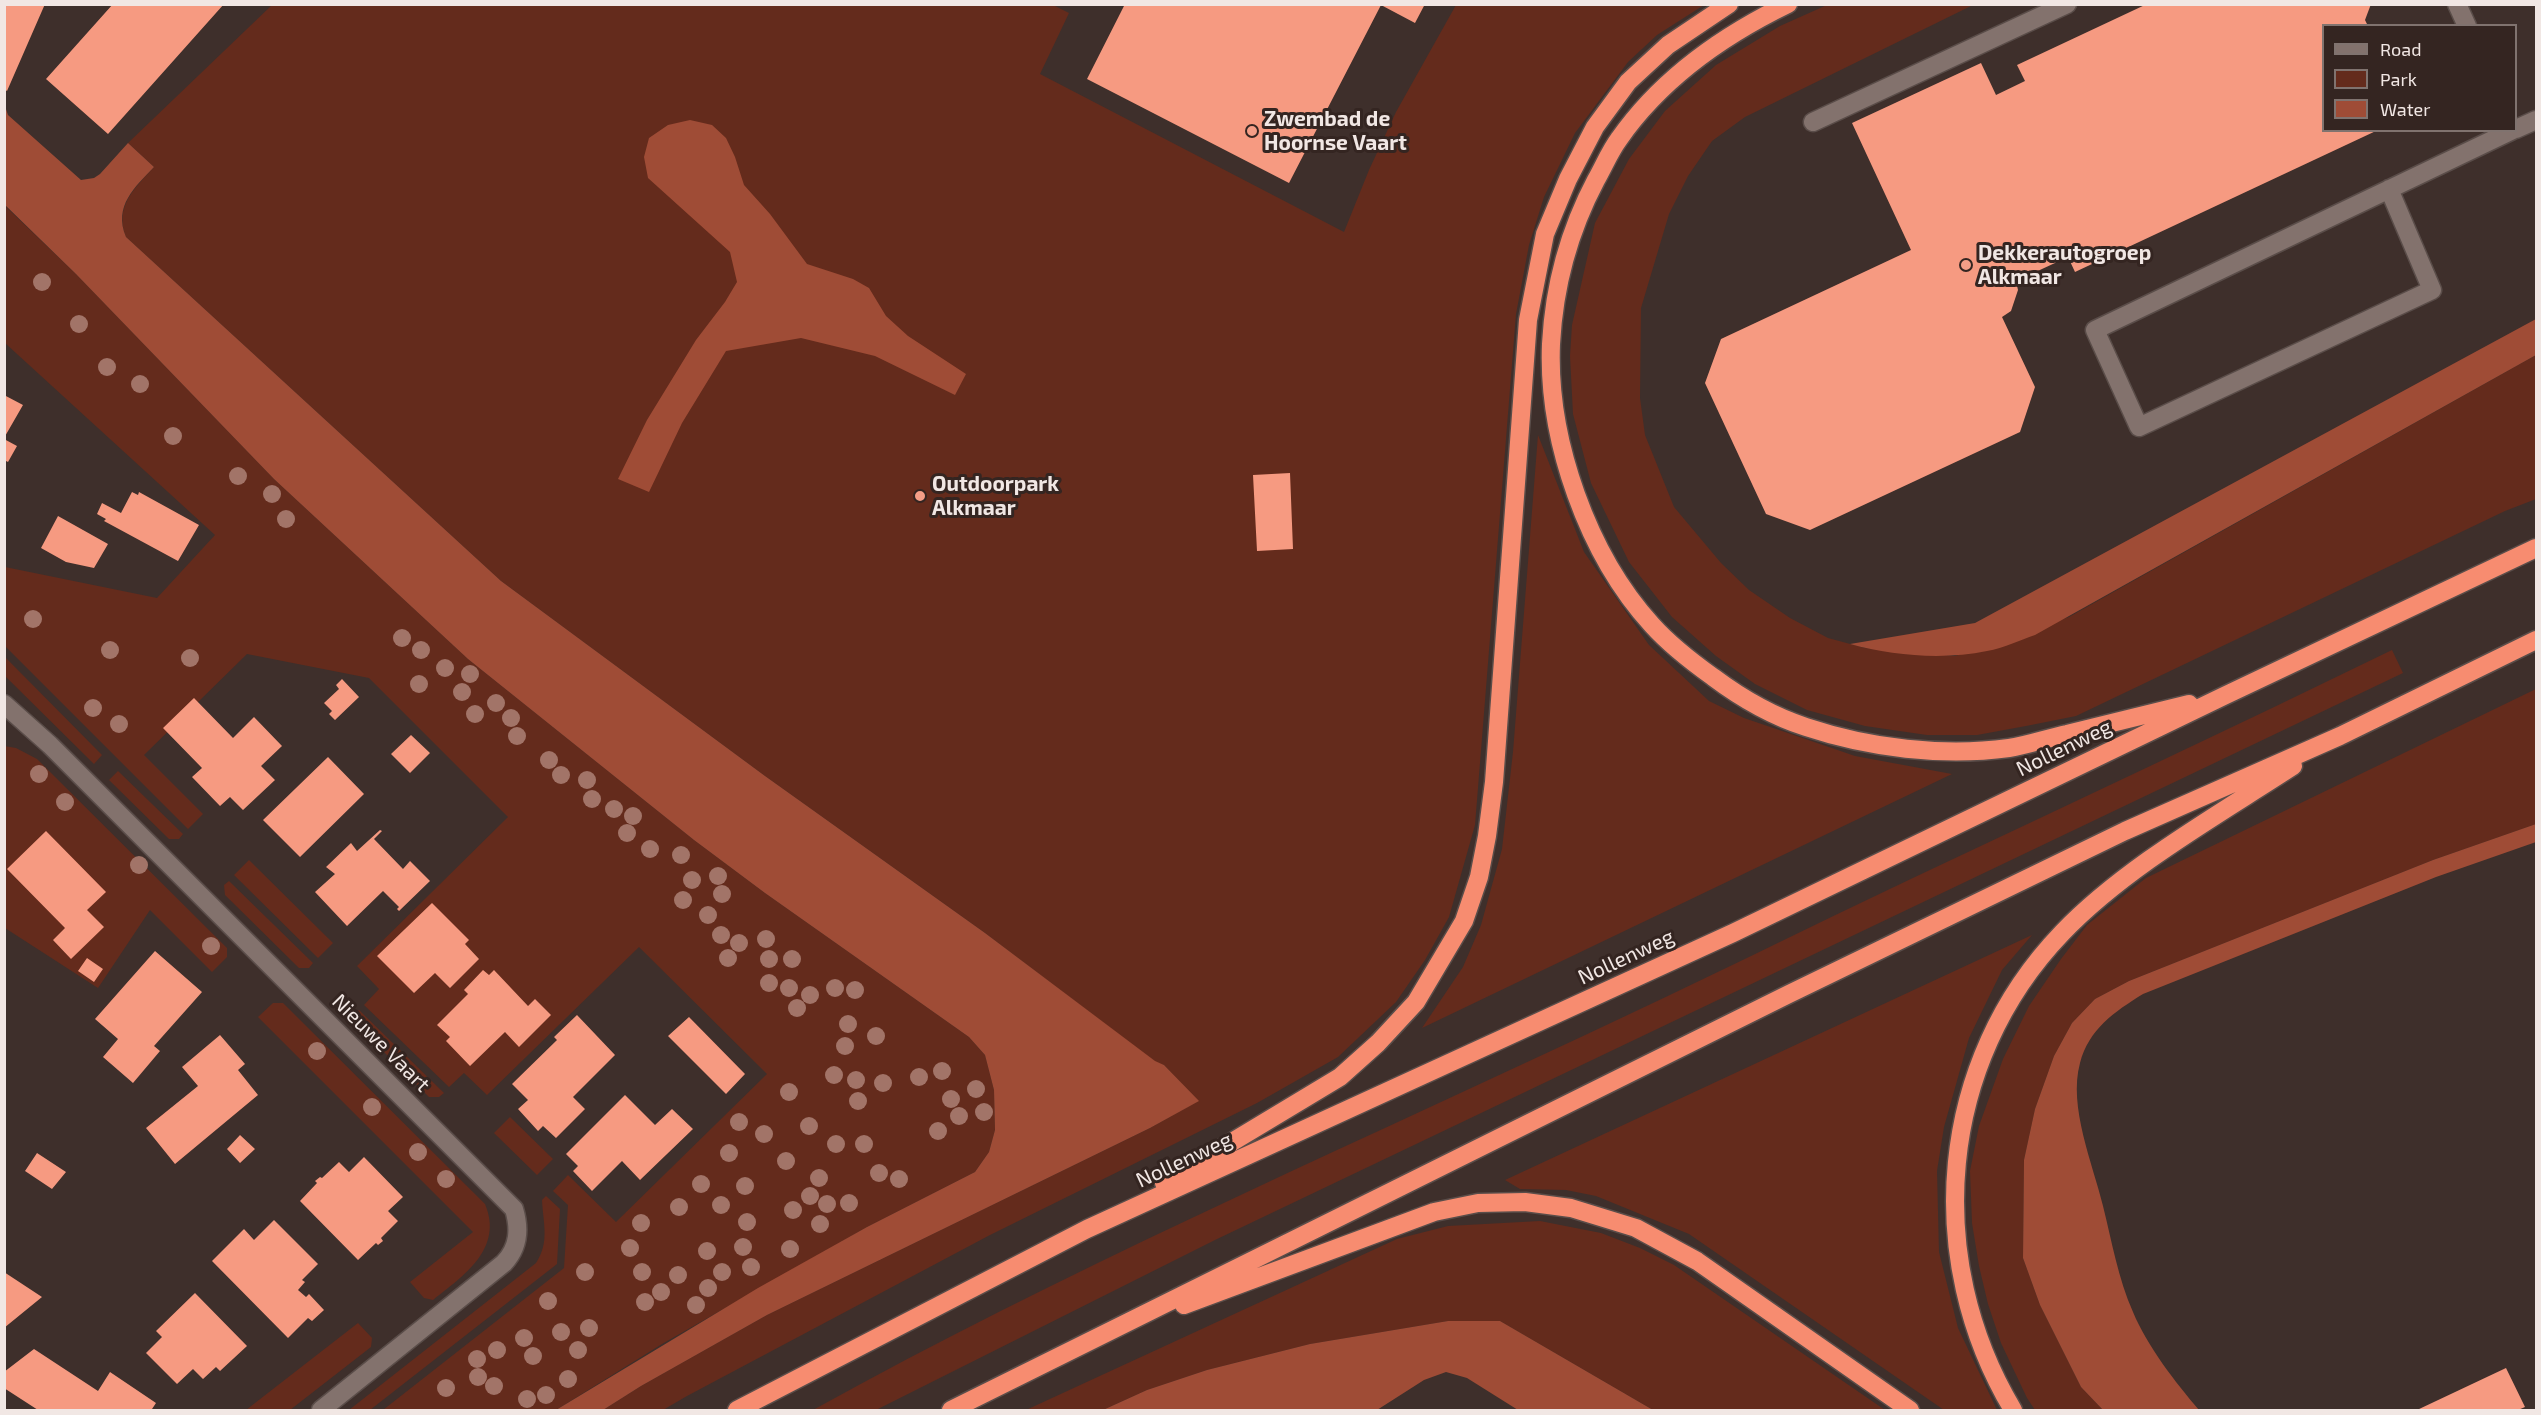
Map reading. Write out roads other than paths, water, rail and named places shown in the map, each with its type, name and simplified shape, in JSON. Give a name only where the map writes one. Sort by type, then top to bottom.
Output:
[{"type":"highway","points":[[1087,1229],[1340,1077],[1378,1043],[1416,1002],[1464,921],[1479,877],[1493,792],[1528,320],[1545,234],[1568,179],[1595,127],[1628,82],[1668,45],[1729,4]]},
{"type":"highway","points":[[1788,4],[1754,21],[1712,47],[1673,78],[1641,110],[1611,151],[1584,202],[1566,250],[1557,291],[1551,346],[1553,394],[1572,483],[1588,526],[1614,575],[1652,626],[1690,661],[1734,693],[1805,727],[1859,741],[1939,752],[2010,748],[2226,695]]},
{"type":"highway","name":"Nollenweg","points":[[736,1410],[1087,1229],[1733,933],[2536,548]]},
{"type":"highway","points":[[951,1410],[1789,994],[2125,831],[2340,736],[2536,640]]},
{"type":"highway","points":[[2013,1410],[1999,1388],[1979,1342],[1962,1278],[1954,1214],[1957,1150],[1964,1115],[1982,1055],[2004,1010],[2037,961],[2062,933],[2095,902],[2172,845],[2340,736]]},
{"type":"highway","points":[[1092,1339],[1434,1212],[1478,1203],[1525,1202],[1571,1208],[1636,1228],[1687,1255],[1910,1410]]},
{"type":"street","points":[[1813,122],[2067,4]]},
{"type":"street","points":[[2457,4],[2466,24]]},
{"type":"street","points":[[2517,129],[2536,120]]},
{"type":"street","points":[[2389,189],[2432,290],[2139,427],[2095,330],[2389,189],[2510,132]]},
{"type":"street","name":"Nieuwe Vaart","points":[[4,704],[58,754],[514,1209],[518,1223],[517,1235],[512,1254],[504,1263],[321,1410]]},
{"type":"water","points":[[5,106],[8,115],[81,180],[94,178],[100,174],[128,143],[154,167],[133,190],[124,207],[122,216],[126,237],[501,581],[765,776],[985,933],[1155,1061],[1164,1065],[1199,1101],[1150,1128],[767,1315],[603,1410],[556,1410],[758,1288],[867,1227],[975,1172],[989,1152],[995,1130],[994,1090],[985,1055],[969,1037],[694,840],[468,659],[274,479],[76,274],[5,205]]},
{"type":"water","points":[[690,120],[712,125],[726,138],[744,185],[770,214],[807,264],[853,279],[869,288],[886,316],[908,336],[966,374],[955,395],[875,356],[801,338],[726,351],[682,423],[649,492],[618,479],[647,420],[696,340],[737,282],[730,252],[648,178],[644,157],[649,138],[668,125]]},
{"type":"water","points":[[2536,319],[2536,355],[2035,635],[1993,650],[1936,656],[1901,654],[1850,644],[1975,623]]},
{"type":"water","points":[[2536,824],[2536,842],[2436,877],[2143,994],[2104,1022],[2096,1031],[2080,1063],[2077,1098],[2083,1135],[2119,1273],[2133,1312],[2146,1338],[2199,1410],[2103,1410],[2081,1387],[2040,1305],[2023,1258],[2024,1160],[2035,1109],[2054,1056],[2072,1023],[2095,999],[2129,981],[2433,860]]},
{"type":"water","points":[[1448,1321],[1500,1321],[1653,1410],[1518,1410],[1467,1378],[1446,1372],[1424,1380],[1377,1410],[1103,1410],[1147,1390],[1207,1370],[1310,1344]]},
{"type":"place","name":"Zwembad de Hoornse Vaart","points":[[1252,131]]},
{"type":"place","name":"Dekkerautogroep Alkmaar","points":[[1966,265]]},
{"type":"place","name":"Outdoorpark Alkmaar","points":[[920,496]]}]
